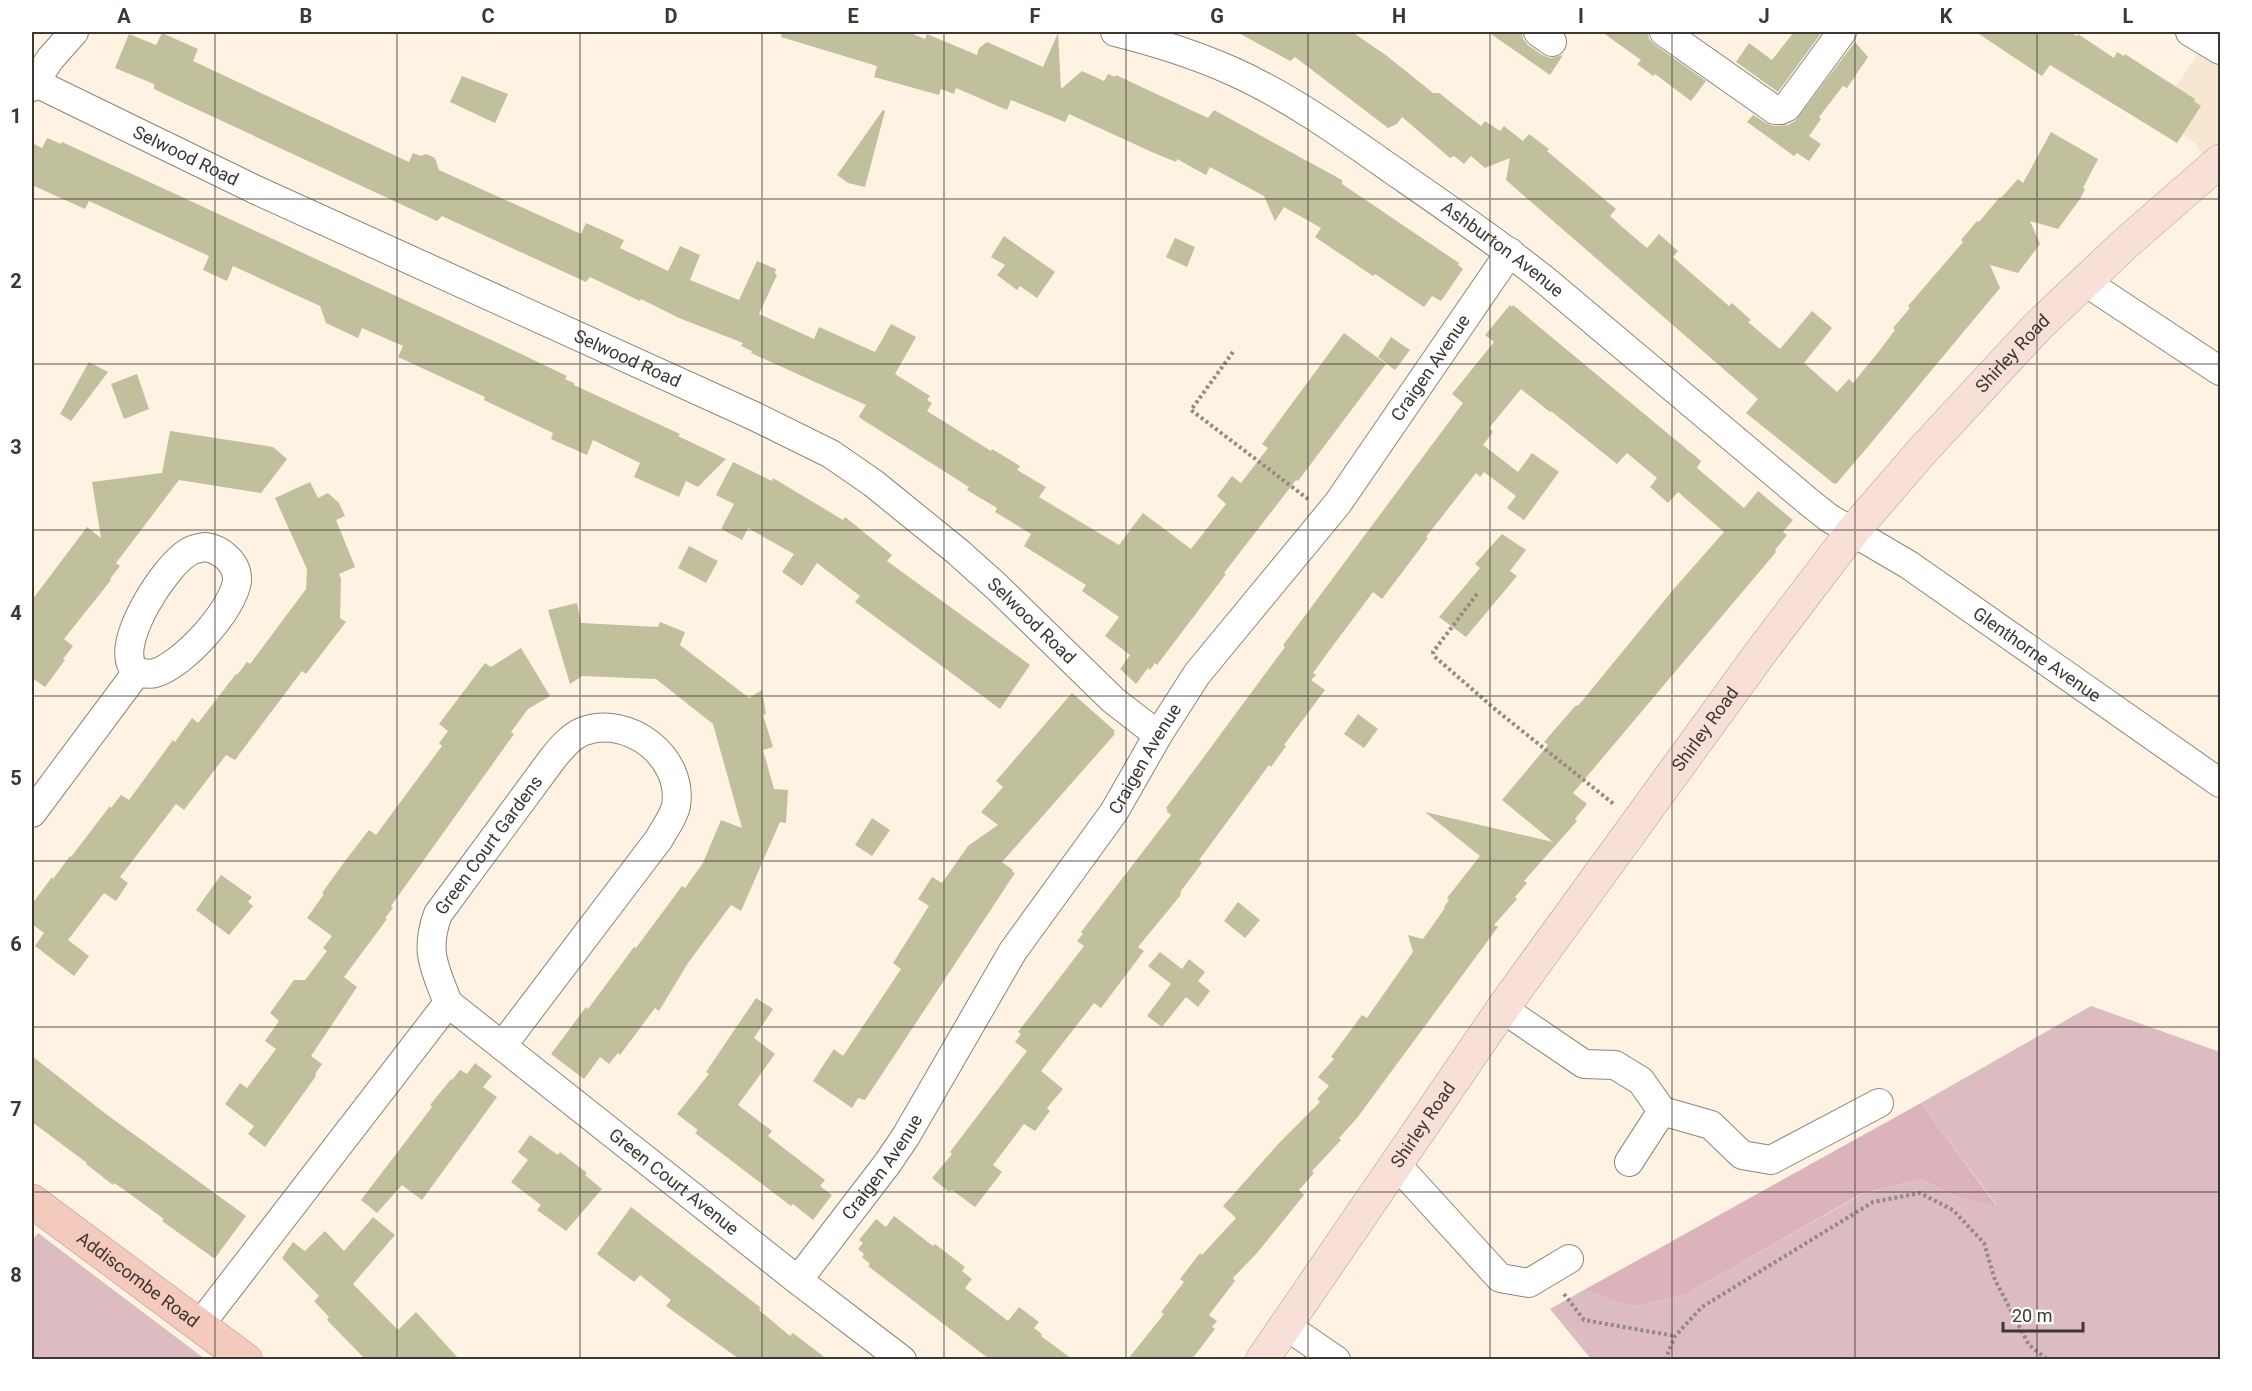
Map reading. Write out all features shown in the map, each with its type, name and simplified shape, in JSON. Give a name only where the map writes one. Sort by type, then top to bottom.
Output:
[{"type":"highway","name":"Addiscombe Road","points":[[32,1201],[246,1359]]},
{"type":"main road","name":"Shirley Road","points":[[1262,1359],[1503,1009],[1764,648],[1852,531],[2013,352],[2084,281],[2220,161]]},
{"type":"street","points":[[32,84],[74,32]]},
{"type":"street","name":"Ashburton Avenue","points":[[1115,32],[1186,53],[1233,71],[1268,89],[1352,142],[1510,252],[1810,503],[1852,531]]},
{"type":"street","points":[[1664,32],[1775,110],[1787,107],[1842,32]]},
{"type":"street","name":"Selwood Road","points":[[32,84],[256,190],[754,416],[831,454],[873,483],[958,552],[1113,700],[1158,735]]},
{"type":"street","name":"Craigen Avenue","points":[[798,1280],[906,1136],[1001,971],[1027,931],[1114,812],[1158,735],[1215,650],[1296,556],[1342,497],[1510,252]]},
{"type":"street","points":[[2084,281],[2220,371]]},
{"type":"street","name":"Glenthorne Avenue","points":[[1852,531],[1909,565],[2220,783]]},
{"type":"street","points":[[32,813],[136,672]]},
{"type":"street","name":"Green Court Gardens","points":[[448,1003],[431,951],[431,933],[438,915],[541,773],[562,747],[583,732],[596,728],[610,728],[626,730],[647,740],[667,765],[673,778],[676,806],[670,819],[659,839],[502,1046]]},
{"type":"street","points":[[200,1326],[448,1003]]},
{"type":"street","name":"Green Court Avenue","points":[[448,1003],[798,1280],[902,1359]]},
{"type":"street","points":[[1503,1009],[1584,1064],[1616,1065],[1641,1081],[1662,1111],[1711,1125],[1742,1155],[1771,1160],[1879,1103]]},
{"type":"street","points":[[1629,1162],[1662,1111]]},
{"type":"street","points":[[1396,1164],[1500,1278],[1529,1283],[1558,1266]]},
{"type":"street","points":[[1285,1325],[1336,1359]]},
{"type":"path","points":[[1233,352],[1191,410],[1313,503]]},
{"type":"path","points":[[1477,594],[1433,652],[1434,656],[1505,718],[1621,810]]},
{"type":"path","points":[[1665,1359],[1675,1336],[1702,1307],[1873,1202],[1920,1193],[1953,1210],[1984,1243],[1995,1280],[2029,1345],[2048,1359]]},
{"type":"path","points":[[1558,1266],[1584,1320],[1675,1336]]},
{"type":"shaded area","points":[[2213,32],[2220,32],[2220,181],[2195,143],[2156,116]]},
{"type":"shaded area","points":[[2091,1006],[2220,1052],[2220,1359],[1591,1359],[1550,1309],[1584,1290],[1631,1307],[1685,1295],[1862,1194],[1921,1179],[1960,1198],[1996,1204],[1921,1103]]},
{"type":"shaded area","points":[[1921,1103],[1996,1205],[1960,1198],[1921,1179],[1861,1194],[1685,1295],[1631,1307],[1584,1290]]},
{"type":"shaded area","points":[[38,1233],[205,1359],[32,1359],[32,1241]]},
{"type":"building","points":[[782,32],[908,32],[925,39],[927,34],[977,55],[979,48],[987,42],[1043,67],[1058,33],[1061,89],[1082,71],[1104,81],[1108,74],[1115,77],[1116,75],[1208,118],[1214,110],[1342,180],[1342,184],[1459,263],[1458,265],[1463,269],[1441,301],[1432,296],[1424,307],[1315,237],[1321,228],[1284,207],[1275,221],[1264,196],[1210,167],[1206,175],[1177,159],[1176,162],[1154,153],[1069,114],[1065,122],[1011,100],[1007,110],[956,88],[954,94],[941,89],[939,95],[874,77],[877,66],[781,37]]},
{"type":"building","points":[[1237,32],[1352,32],[1387,56],[1433,93],[1439,93],[1481,126],[1485,121],[1500,131],[1504,126],[1523,141],[1529,134],[1616,209],[1610,216],[1628,232],[1647,248],[1659,234],[1678,251],[1673,257],[1729,306],[1732,303],[1751,320],[1748,322],[1780,349],[1812,311],[1832,328],[1804,363],[1837,392],[1849,379],[1853,383],[1895,330],[1893,328],[1910,308],[1908,306],[1963,242],[1961,240],[1977,221],[1979,222],[2018,179],[2023,183],[2051,132],[2098,159],[2080,199],[2058,229],[2030,221],[2040,244],[2018,273],[1990,265],[2000,288],[1836,484],[1746,413],[1758,399],[1506,180],[1510,158],[1485,168],[1471,156],[1464,164],[1454,156],[1450,158],[1402,117],[1397,124],[1388,128],[1295,57],[1290,61]]},
{"type":"building","points":[[1488,32],[1522,32],[1523,39],[1528,45],[1542,55],[1551,58],[1563,55],[1550,75]]},
{"type":"building","points":[[1602,32],[1648,32],[1649,39],[1655,45],[1706,81],[1691,101],[1655,74],[1653,76],[1637,64],[1641,60]]},
{"type":"building","points":[[1794,32],[1822,32],[1778,92],[1736,62],[1749,43],[1772,60]]},
{"type":"building","points":[[1976,32],[2069,32],[2077,36],[2078,34],[2114,58],[2117,52],[2124,56],[2125,54],[2195,99],[2194,101],[2201,106],[2177,143],[2050,65],[2042,76]]},
{"type":"building","points":[[162,33],[198,49],[193,61],[409,162],[413,153],[421,156],[426,154],[435,158],[439,170],[581,234],[586,223],[624,240],[620,248],[668,271],[680,246],[700,255],[690,280],[739,300],[757,261],[776,269],[777,275],[759,314],[814,339],[819,327],[875,352],[891,324],[916,337],[895,374],[930,396],[927,400],[932,403],[927,411],[991,451],[992,449],[1020,466],[1017,470],[1046,487],[1039,497],[1119,545],[1143,513],[1191,549],[1226,504],[1217,496],[1232,476],[1241,483],[1268,448],[1262,444],[1344,333],[1386,364],[1298,481],[1296,480],[1224,573],[1226,574],[1157,665],[1155,663],[1150,670],[1148,668],[1136,684],[1120,669],[1130,655],[1105,636],[1119,617],[1082,591],[1086,585],[1024,546],[1031,534],[995,512],[997,508],[967,490],[969,487],[860,418],[866,405],[751,353],[752,351],[741,346],[743,343],[679,318],[590,277],[586,282],[442,216],[437,221],[179,101],[154,89],[154,84],[115,68],[129,34],[156,45]]},
{"type":"building","points":[[1855,42],[1868,57],[1847,88],[1843,86],[1819,117],[1821,119],[1809,136],[1821,144],[1809,161],[1797,153],[1794,156],[1747,122],[1753,115],[1774,126],[1788,125],[1795,121]]},
{"type":"building","points":[[462,76],[508,94],[495,123],[450,102]]},
{"type":"building","points":[[883,110],[885,111],[865,187],[848,183],[837,175]]},
{"type":"building","points":[[47,138],[61,144],[62,142],[500,344],[567,376],[565,379],[574,385],[680,434],[678,436],[726,459],[698,487],[686,481],[679,497],[634,477],[640,463],[593,440],[587,455],[551,439],[553,433],[484,400],[485,397],[398,357],[403,346],[362,328],[358,338],[326,323],[320,306],[233,266],[227,281],[203,270],[209,256],[89,201],[85,209],[32,185],[32,143],[42,148]]},
{"type":"building","points":[[1004,236],[1055,272],[1037,298],[1020,286],[1017,290],[997,275],[1005,265],[991,257]]},
{"type":"building","points":[[1175,238],[1195,247],[1187,267],[1166,257]]},
{"type":"building","points":[[1510,305],[1512,307],[1513,305],[1701,461],[1697,468],[1744,508],[1758,491],[1793,520],[1783,532],[1787,535],[1775,550],[1776,552],[1573,793],[1587,804],[1575,819],[1577,821],[1524,881],[1527,883],[1515,897],[1517,899],[1494,925],[1498,927],[1357,1118],[1339,1138],[1341,1140],[1312,1171],[1314,1173],[1299,1190],[1304,1195],[1257,1253],[1233,1278],[1235,1281],[1209,1315],[1217,1321],[1212,1327],[1215,1329],[1192,1359],[1128,1359],[1164,1314],[1161,1312],[1184,1282],[1180,1279],[1200,1253],[1202,1255],[1236,1218],[1223,1206],[1280,1142],[1320,1102],[1317,1099],[1329,1086],[1318,1077],[1334,1059],[1331,1057],[1362,1015],[1367,1018],[1413,952],[1408,935],[1423,939],[1445,908],[1449,900],[1447,898],[1480,856],[1425,812],[1553,842],[1502,800],[1548,745],[1544,742],[1576,705],[1578,706],[1672,591],[1724,532],[1678,492],[1668,503],[1650,487],[1657,478],[1627,453],[1617,464],[1521,389],[1489,428],[1493,432],[1483,445],[1518,472],[1532,453],[1559,472],[1524,520],[1507,508],[1516,496],[1484,472],[1480,477],[1476,473],[1426,537],[1428,538],[1382,599],[1373,592],[1329,651],[1313,673],[1316,675],[1311,680],[1325,690],[1284,745],[1286,746],[1271,767],[1269,765],[1199,860],[1202,863],[1181,891],[1180,896],[1138,947],[1144,951],[1101,1008],[1094,1003],[1041,1071],[1063,1089],[1047,1108],[1050,1111],[1035,1131],[1024,1124],[993,1165],[1002,1172],[975,1207],[952,1190],[949,1192],[932,1178],[1027,1051],[1015,1042],[1021,1034],[1018,1032],[1084,946],[1077,941],[1083,934],[1081,932],[1171,815],[1166,808],[1285,647],[1283,645],[1463,403],[1452,394],[1494,342],[1485,335]]},
{"type":"building","points":[[1391,337],[1410,350],[1395,370],[1378,357]]},
{"type":"building","points":[[89,362],[108,372],[71,421],[60,414]]},
{"type":"building","points":[[137,374],[149,409],[124,419],[111,384]]},
{"type":"building","points":[[170,431],[273,447],[287,459],[261,493],[179,480],[116,563],[120,566],[111,580],[64,639],[73,646],[45,687],[32,678],[32,600],[87,527],[101,538],[92,482],[162,473]]},
{"type":"building","points":[[733,462],[772,481],[773,478],[843,520],[845,517],[892,555],[887,561],[1030,665],[1000,709],[855,602],[860,596],[817,563],[802,586],[782,572],[794,554],[748,528],[742,540],[721,529],[734,504],[716,495]]},
{"type":"building","points":[[310,482],[318,498],[328,493],[339,503],[345,516],[336,520],[355,567],[339,574],[341,579],[340,618],[346,622],[306,674],[302,671],[235,760],[226,755],[184,810],[176,804],[120,877],[128,883],[116,901],[104,893],[68,940],[89,956],[74,976],[35,946],[44,933],[32,924],[32,904],[110,806],[111,808],[121,795],[129,800],[192,718],[198,723],[236,674],[247,662],[250,664],[306,589],[307,569],[275,498]]},
{"type":"building","points":[[1502,534],[1526,550],[1510,571],[1517,576],[1466,637],[1439,617],[1480,568],[1475,564]]},
{"type":"building","points":[[689,546],[718,561],[706,583],[678,568]]},
{"type":"building","points":[[577,603],[581,623],[658,627],[660,622],[685,632],[680,645],[749,698],[762,690],[766,714],[763,715],[773,747],[763,750],[774,789],[788,790],[786,823],[780,822],[741,911],[731,905],[688,963],[659,1011],[655,1008],[620,1055],[618,1053],[609,1064],[600,1057],[584,1079],[551,1054],[634,947],[636,948],[682,886],[685,888],[703,863],[721,820],[742,828],[713,724],[656,679],[582,676],[570,684],[548,610]]},
{"type":"building","points":[[521,648],[550,696],[528,709],[511,732],[514,734],[391,906],[393,908],[385,918],[387,919],[344,977],[357,987],[311,1056],[322,1064],[316,1076],[265,1147],[248,1134],[254,1126],[225,1104],[240,1083],[247,1088],[276,1049],[265,1041],[279,1021],[270,1013],[294,980],[305,980],[327,951],[323,948],[332,936],[307,918],[324,894],[322,893],[369,830],[376,835],[442,746],[439,743],[448,731],[439,724],[485,663],[491,667]]},
{"type":"building","points":[[1072,693],[1115,731],[1113,733],[1115,734],[1002,862],[1015,873],[865,1100],[858,1098],[852,1108],[813,1081],[834,1049],[843,1056],[901,969],[893,963],[929,906],[918,899],[932,877],[942,883],[968,846],[998,825],[981,812],[1003,787],[996,781]]},
{"type":"building","points":[[1358,714],[1378,729],[1364,748],[1344,734]]},
{"type":"building","points":[[872,818],[890,830],[872,856],[855,845]]},
{"type":"building","points":[[221,875],[252,897],[248,902],[253,906],[229,935],[196,910]]},
{"type":"building","points":[[1238,902],[1260,920],[1245,938],[1224,921]]},
{"type":"building","points":[[1160,952],[1182,969],[1189,959],[1205,972],[1198,981],[1210,991],[1198,1007],[1186,997],[1162,1027],[1147,1016],[1171,984],[1148,966]]},
{"type":"building","points":[[756,998],[773,1009],[754,1038],[775,1054],[738,1105],[772,1131],[768,1136],[825,1180],[820,1186],[832,1195],[813,1220],[695,1133],[698,1130],[677,1114],[709,1074],[706,1072]]},
{"type":"building","points":[[32,1056],[106,1114],[246,1216],[215,1258],[162,1221],[164,1219],[126,1191],[114,1183],[113,1185],[32,1122]]},
{"type":"building","points":[[475,1063],[492,1076],[483,1087],[497,1097],[422,1200],[402,1185],[377,1213],[361,1200],[451,1079],[460,1070],[467,1074]]},
{"type":"building","points":[[530,1135],[558,1155],[560,1152],[587,1173],[585,1175],[602,1189],[566,1231],[537,1210],[541,1205],[511,1182],[528,1160],[518,1152]]},
{"type":"building","points":[[631,1207],[761,1308],[759,1310],[790,1336],[793,1333],[827,1359],[739,1359],[666,1306],[671,1300],[640,1275],[634,1282],[597,1254]]},
{"type":"building","points":[[894,1216],[965,1267],[962,1271],[972,1279],[965,1288],[1008,1321],[1019,1307],[1039,1322],[1034,1328],[1042,1334],[1041,1336],[1072,1359],[989,1359],[868,1266],[870,1264],[862,1257],[864,1254],[858,1249],[863,1243],[859,1240],[876,1219],[886,1227]]},
{"type":"building","points":[[373,1217],[395,1235],[353,1284],[398,1330],[416,1312],[459,1359],[365,1359],[327,1320],[329,1317],[314,1301],[319,1296],[282,1258],[293,1242],[305,1251],[325,1231],[344,1251]]}]
